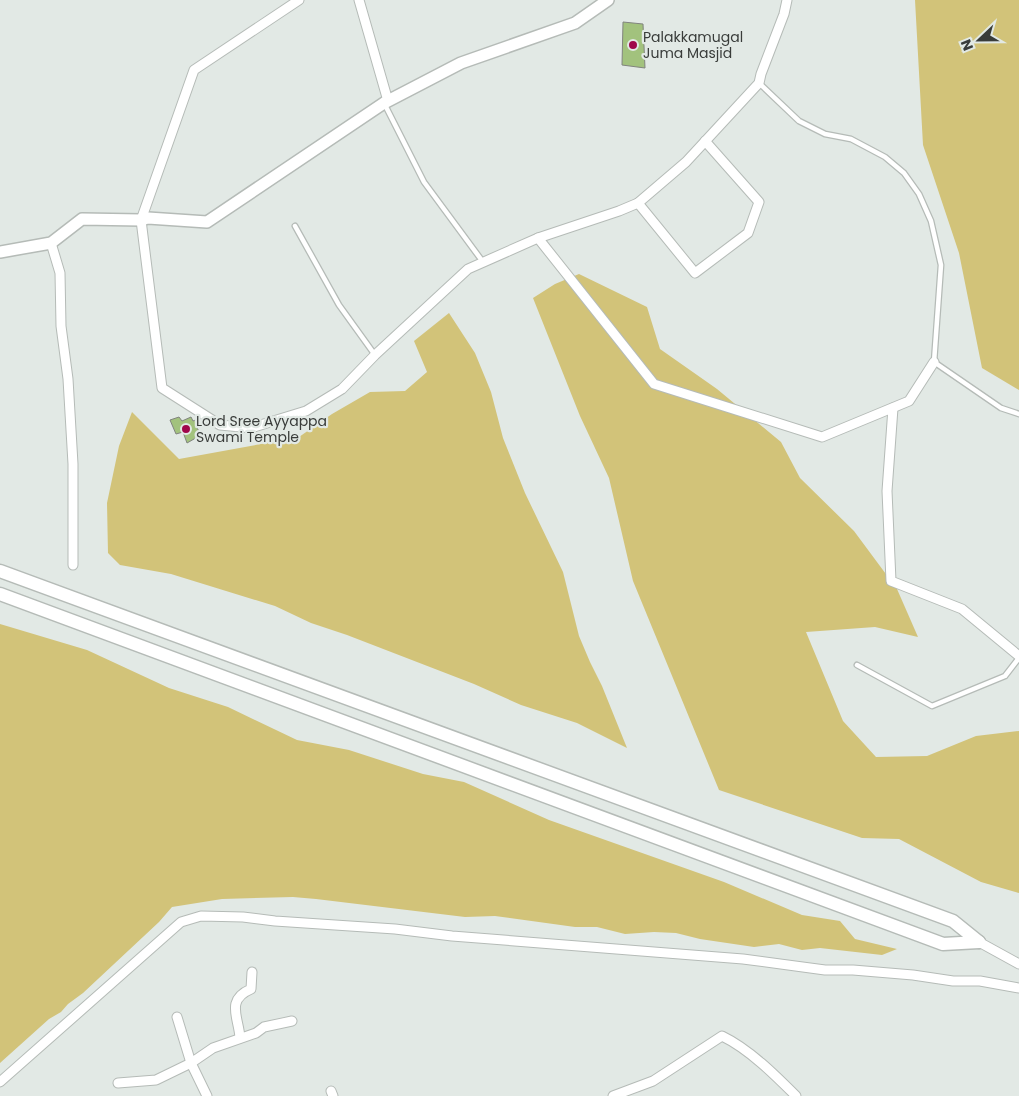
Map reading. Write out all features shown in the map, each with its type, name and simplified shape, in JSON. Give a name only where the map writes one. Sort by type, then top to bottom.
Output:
[{"type":"main road","points":[[0,571],[954,921],[979,942]]},
{"type":"main road","points":[[0,594],[943,944],[979,942]]},
{"type":"street","points":[[299,0],[194,70],[141,220],[162,388],[220,425],[251,428],[306,411],[342,389],[375,355],[468,269],[538,238],[638,203],[686,162],[760,83],[760,74],[784,14],[787,0]]},
{"type":"street","points":[[359,0],[386,102]]},
{"type":"street","points":[[0,252],[51,243],[82,219],[141,220],[148,218],[207,222],[386,102],[461,63],[575,23],[608,0]]},
{"type":"street","points":[[638,203],[695,273],[748,233],[759,202],[705,141]]},
{"type":"street","points":[[538,238],[654,384],[822,437],[909,402],[934,362]]},
{"type":"street","points":[[51,243],[60,273],[61,326],[68,379],[73,464],[73,565]]},
{"type":"street","points":[[893,408],[887,491],[891,581],[962,609],[1019,657]]},
{"type":"street","points":[[0,1082],[181,922],[201,916],[243,917],[275,922],[395,929],[452,936],[743,959],[825,970],[853,970],[913,975],[953,981],[980,981],[1019,988]]},
{"type":"street","points":[[979,942],[1019,964]]},
{"type":"street","points":[[240,1038],[235,1011],[236,1000],[244,992],[251,989],[252,972]]},
{"type":"street","points":[[177,1017],[191,1063],[207,1096]]},
{"type":"street","points":[[118,1083],[156,1080],[191,1063],[213,1048],[256,1033],[264,1027],[292,1021]]},
{"type":"street","points":[[613,1096],[653,1081],[722,1036],[732,1041],[775,1075],[796,1096]]},
{"type":"lane","points":[[760,83],[799,121],[826,134],[852,139],[885,157],[904,173],[918,194],[930,222],[941,265],[934,362],[1001,408],[1019,414]]},
{"type":"lane","points":[[386,102],[424,182],[484,262]]},
{"type":"lane","points":[[295,226],[339,305],[375,355]]},
{"type":"lane","points":[[857,666],[932,706],[1005,676],[1019,657]]},
{"type":"shaded area","points":[[915,0],[1019,0],[1019,390],[982,368],[959,253],[923,145]]},
{"type":"shaded area","points":[[579,274],[647,307],[660,349],[717,389],[781,442],[800,478],[854,531],[897,589],[918,637],[875,627],[806,632],[843,721],[876,757],[927,756],[976,736],[1019,731],[1019,893],[981,882],[899,839],[862,838],[719,790],[633,581],[609,478],[580,416],[533,298],[555,284]]},
{"type":"shaded area","points":[[449,313],[475,353],[491,392],[503,438],[525,493],[563,572],[579,636],[627,748],[577,723],[521,705],[474,684],[311,623],[275,606],[171,574],[120,565],[108,553],[107,503],[119,446],[132,412],[179,459],[299,437],[332,414],[370,392],[405,391],[427,372],[414,341]]},
{"type":"shaded area","points":[[0,624],[87,650],[169,688],[228,707],[297,740],[349,750],[423,774],[464,782],[549,820],[724,882],[802,915],[840,921],[855,939],[897,949],[882,955],[820,948],[802,950],[779,944],[754,947],[700,939],[676,933],[625,934],[597,927],[575,927],[495,916],[465,917],[316,899],[293,897],[222,899],[172,907],[159,922],[83,993],[61,1012],[49,1019],[0,1063]]},
{"type":"building","name":"Palakkamugal Juma Masjid","points":[[623,22],[643,24],[645,68],[622,65]]},
{"type":"building","name":"Lord Sree Ayyappa Swami Temple","points":[[179,417],[182,421],[191,417],[193,421],[198,419],[200,425],[196,426],[201,435],[187,443],[183,432],[176,434],[170,420]]},
{"type":"place","name":"Palakkamugal Juma Masjid","points":[[633,45]]},
{"type":"place","name":"Lord Sree Ayyappa Swami Temple","points":[[186,429]]}]
